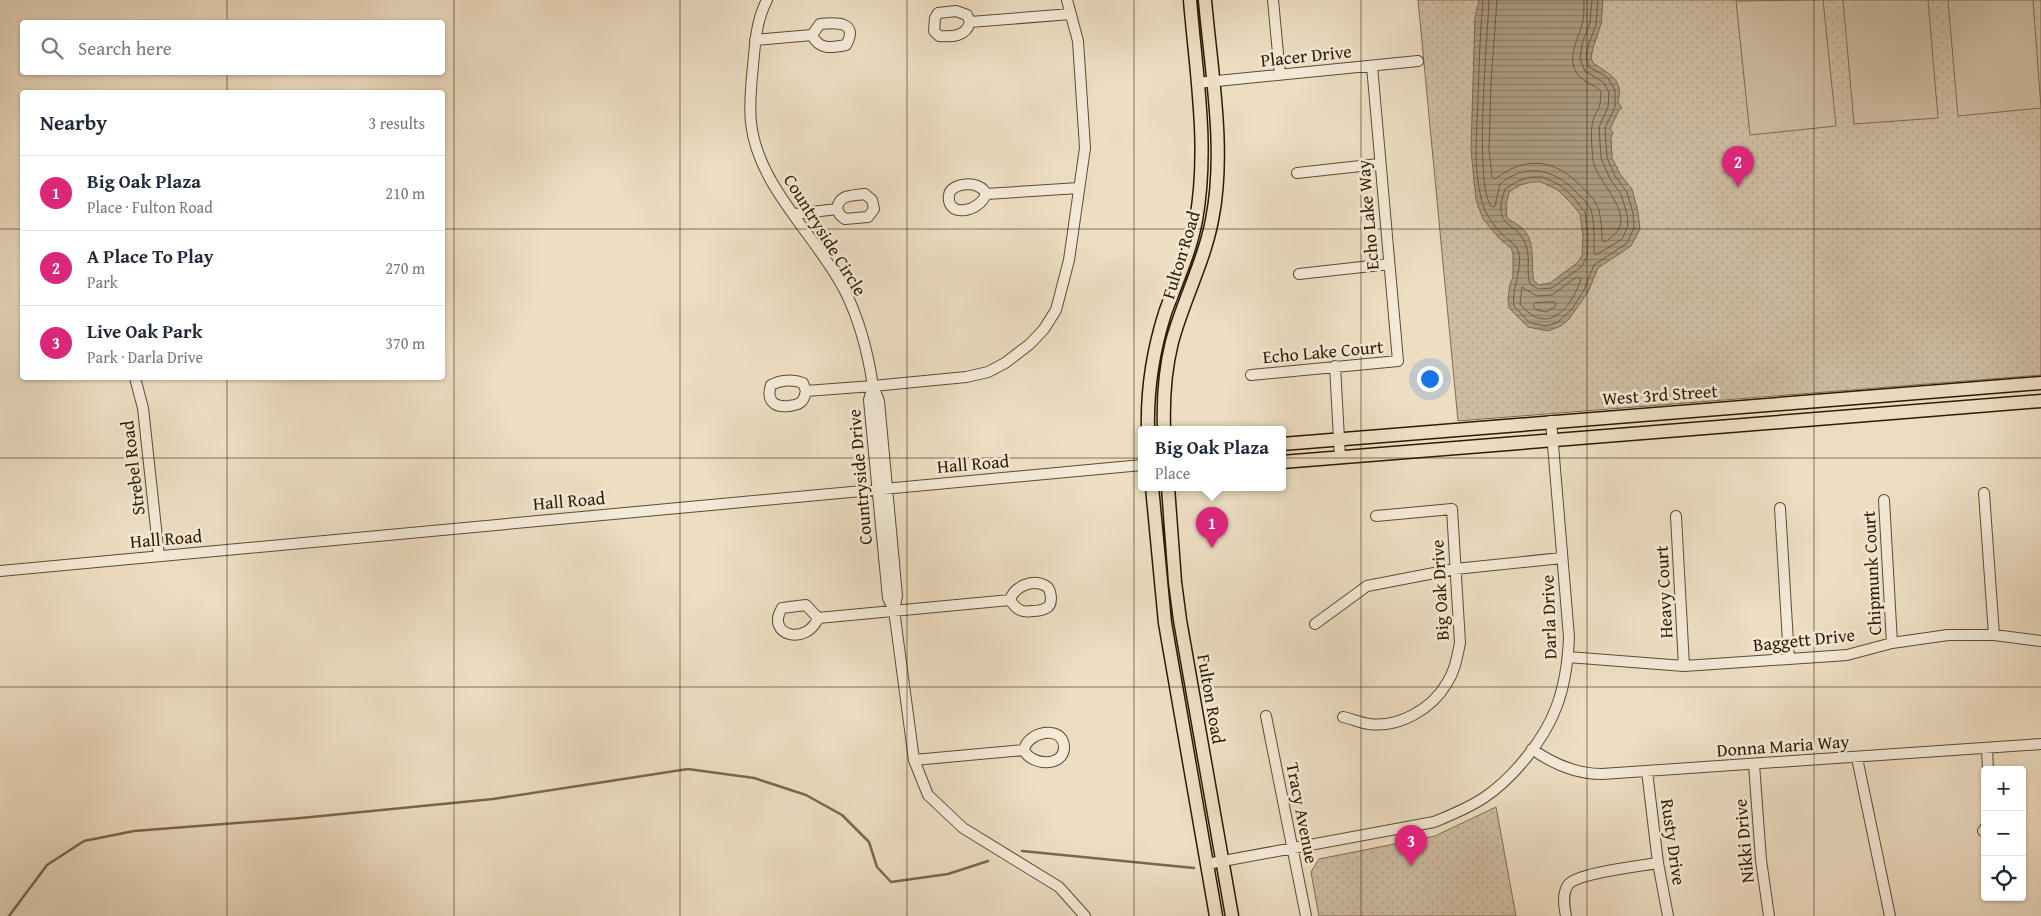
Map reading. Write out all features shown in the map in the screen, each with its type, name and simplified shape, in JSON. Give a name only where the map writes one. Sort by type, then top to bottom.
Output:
[{"type":"main road","name":"Fulton Road","points":[[1148,426],[1150,378],[1156,346],[1168,305],[1191,245],[1197,213],[1202,158],[1190,0]]},
{"type":"main road","name":"Fulton Road","points":[[1164,426],[1165,384],[1172,344],[1203,255],[1215,201],[1218,152],[1205,0]]},
{"type":"main road","name":"West 3rd Street","points":[[1286,444],[2041,383]]},
{"type":"main road","name":"West 3rd Street","points":[[1286,462],[2041,401]]},
{"type":"main road","name":"Fulton Road","points":[[1152,491],[1165,623],[1216,916]]},
{"type":"main road","name":"Fulton Road","points":[[1168,491],[1178,611],[1232,916]]},
{"type":"street","name":"Countryside Circle","points":[[767,0],[758,24],[755,40],[751,90],[751,124],[755,142],[763,166],[845,290],[859,321],[868,352],[873,386]]},
{"type":"street","points":[[806,391],[966,377],[988,372],[1005,363],[1030,344],[1044,329],[1056,310],[1061,296],[1069,260],[1085,148],[1084,109],[1078,41],[1067,0]]},
{"type":"street","points":[[1273,0],[1280,75]]},
{"type":"street","points":[[970,22],[1071,14]]},
{"type":"street","points":[[755,40],[812,35]]},
{"type":"street","name":"Placer Drive","points":[[1197,83],[1418,62]]},
{"type":"street","name":"Echo Lake Way","points":[[1372,66],[1379,164],[1398,361]]},
{"type":"street","points":[[1297,173],[1379,164]]},
{"type":"street","points":[[986,194],[1079,188]]},
{"type":"street","points":[[795,214],[837,209]]},
{"type":"street","points":[[1299,274],[1389,264]]},
{"type":"street","name":"Echo Lake Court","points":[[1251,375],[1398,361]]},
{"type":"street","points":[[1335,366],[1340,457]]},
{"type":"street","name":"Strebel Road","points":[[135,380],[142,408],[160,556]]},
{"type":"street","name":"Countryside Drive","points":[[873,386],[879,401],[888,488],[897,596],[894,610]]},
{"type":"street","name":"Countryside Drive","points":[[873,386],[869,400],[888,598],[894,610],[914,760],[928,794],[963,828],[1059,887],[1085,916]]},
{"type":"street","name":"Darla Drive","points":[[1207,864],[1418,826],[1451,815],[1485,797],[1501,785],[1532,749],[1556,710],[1566,673],[1568,657],[1569,637],[1552,422]]},
{"type":"street","name":"Hall Road","points":[[0,571],[1138,465]]},
{"type":"street","points":[[1984,493],[1994,635]]},
{"type":"street","name":"Chipmunk Court","points":[[1884,500],[1892,643]]},
{"type":"street","points":[[1780,508],[1789,659]]},
{"type":"street","name":"Big Oak Drive","points":[[1343,717],[1370,724],[1398,722],[1418,713],[1434,700],[1447,684],[1456,665],[1460,643],[1454,569],[1452,509],[1376,516]]},
{"type":"street","name":"Heavy Court","points":[[1676,516],[1684,666]]},
{"type":"street","points":[[1315,624],[1367,586],[1454,569],[1562,558]]},
{"type":"street","points":[[818,618],[1010,600]]},
{"type":"street","name":"Baggett Drive","points":[[1568,657],[1684,666],[1847,655],[1892,643],[1948,635],[1994,635],[2041,641]]},
{"type":"street","name":"Tracy Avenue","points":[[1266,716],[1294,848],[1306,916]]},
{"type":"street","name":"Donna Maria Way","points":[[1532,749],[1555,763],[1581,772],[1607,774],[2041,744]]},
{"type":"street","points":[[1987,748],[1988,766]]},
{"type":"street","points":[[914,760],[1024,750]]},
{"type":"street","points":[[1857,758],[1890,916]]},
{"type":"street","name":"Nikki Drive","points":[[1754,764],[1761,860],[1769,916]]},
{"type":"street","name":"Rusty Drive","points":[[1647,772],[1658,863],[1668,916]]},
{"type":"street","points":[[1566,916],[1565,891],[1571,882],[1583,876],[1658,863]]},
{"type":"shaded area","points":[[1418,0],[2041,0],[2041,375],[1458,421]]},
{"type":"shaded area","points":[[1823,0],[1836,126],[1750,135],[1736,1]]},
{"type":"shaded area","points":[[1843,0],[1928,0],[1938,118],[1854,124]]},
{"type":"shaded area","points":[[1948,0],[2033,0],[2041,108],[1958,116]]},
{"type":"shaded area","points":[[1496,807],[1516,916],[1319,916],[1311,872],[1319,859],[1435,836]]},
{"type":"water","points":[[1479,0],[1603,0],[1601,24],[1591,57],[1593,63],[1614,78],[1619,88],[1618,102],[1622,108],[1619,110],[1610,129],[1613,132],[1611,138],[1612,158],[1620,174],[1632,189],[1640,229],[1631,246],[1598,268],[1588,292],[1569,319],[1561,326],[1548,331],[1528,327],[1509,308],[1510,284],[1513,277],[1513,253],[1511,248],[1500,239],[1483,219],[1476,200],[1471,150],[1475,17]],"holes":[[[1541,182],[1558,190],[1580,214],[1583,236],[1582,256],[1577,263],[1550,283],[1539,285],[1534,281],[1529,239],[1521,227],[1507,218],[1506,206],[1509,192],[1520,185]]]},
{"type":"waterway","points":[[9,916],[47,865],[84,841],[134,831],[301,818],[493,799],[688,769],[754,778],[806,795],[842,815],[869,842],[877,867],[891,882],[948,874],[988,861]]},
{"type":"waterway","points":[[1022,851],[1194,868]]},
{"type":"place","name":"A Place To Play","points":[[1738,187]]},
{"type":"place","name":"Big Oak Plaza","points":[[1212,548]]},
{"type":"place","name":"Live Oak Park","points":[[1411,866]]}]
